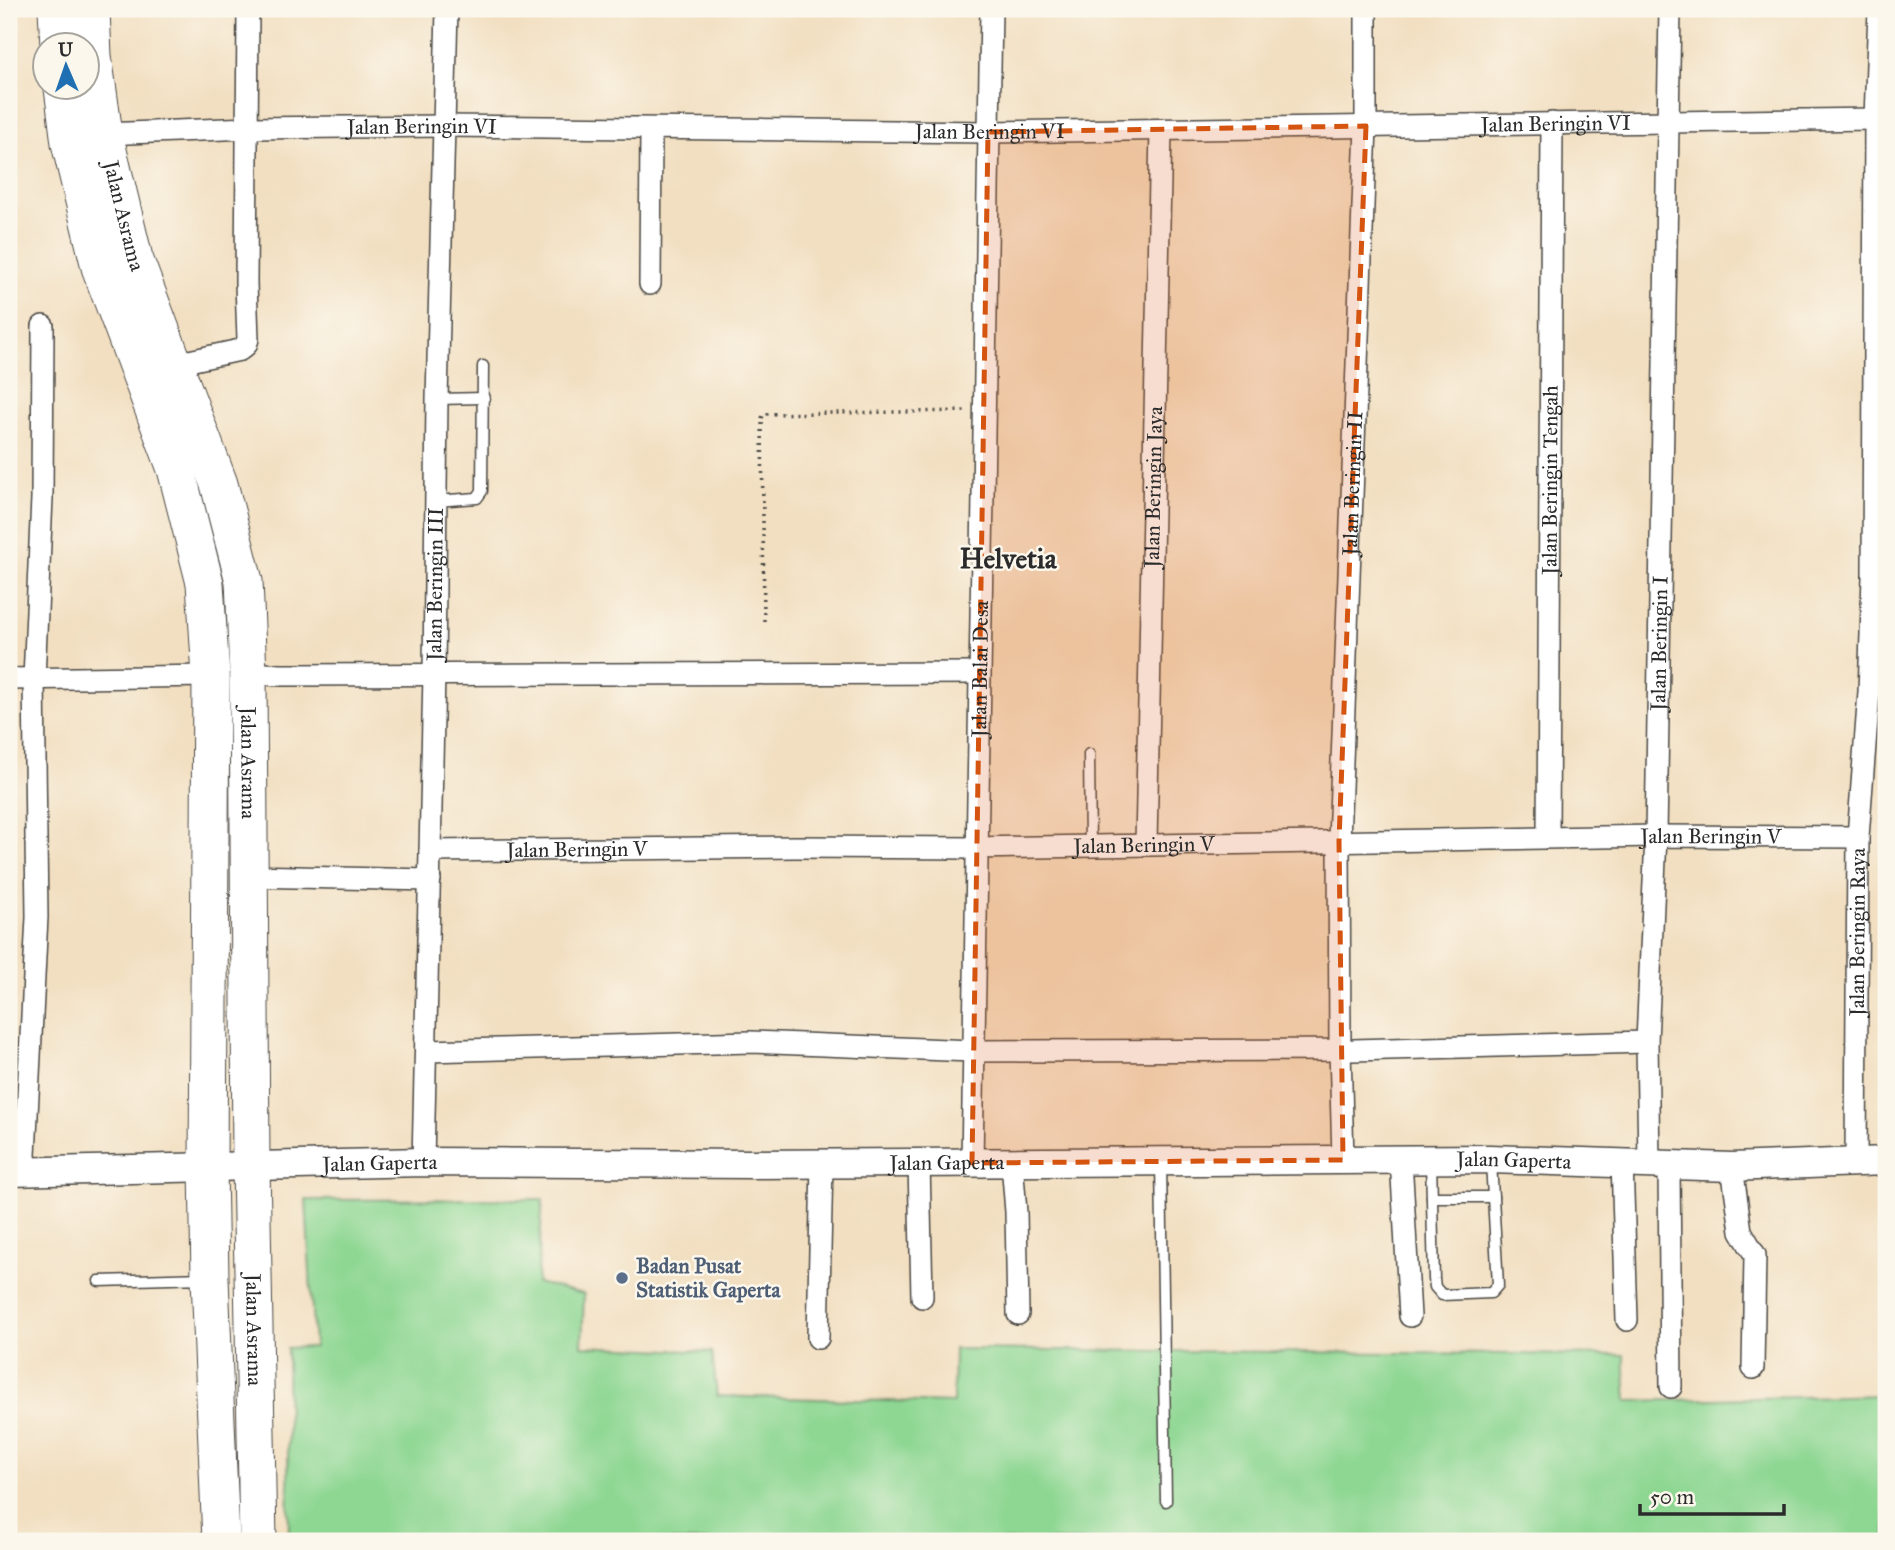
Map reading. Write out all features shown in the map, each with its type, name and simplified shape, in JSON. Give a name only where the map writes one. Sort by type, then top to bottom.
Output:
[{"type":"highway","points":[[57,9],[58,32]]},
{"type":"highway","name":"Jalan Asrama","points":[[91,9],[93,56],[104,134],[134,258],[219,484],[244,581],[248,673],[251,1165],[258,1541]]},
{"type":"highway","name":"Jalan Asrama","points":[[65,102],[70,143],[100,267],[176,469],[205,583],[211,676],[208,1167],[221,1541]]},
{"type":"street","points":[[175,365],[240,350],[248,339],[248,9]]},
{"type":"street","name":"Jalan Beringin III","points":[[423,1162],[447,9]]},
{"type":"street","name":"Jalan Balai Desa","points":[[972,1163],[991,9]]},
{"type":"street","name":"Jalan Beringin II","points":[[1343,1160],[1339,841],[1366,126],[1366,9]]},
{"type":"street","name":"Jalan Beringin I","points":[[1647,1163],[1647,1042],[1656,836],[1670,9]]},
{"type":"street","name":"Jalan Beringin Raya","points":[[1856,1161],[1858,837],[1873,692],[1880,577],[1881,158],[1875,119],[1879,9]]},
{"type":"street","name":"Jalan Beringin VI","points":[[104,134],[249,128],[446,126],[988,132],[1875,119]]},
{"type":"street","name":"Jalan Beringin Tengah","points":[[1548,837],[1552,123]]},
{"type":"street","points":[[650,284],[651,129]]},
{"type":"street","name":"Jalan Beringin Jaya","points":[[1146,844],[1161,130]]},
{"type":"street","points":[[18,1172],[25,1155],[37,917],[34,679],[42,498],[43,326]]},
{"type":"street","points":[[248,673],[979,673]]},
{"type":"street","points":[[9,679],[211,676]]},
{"type":"street","name":"Jalan Beringin V","points":[[430,851],[976,848],[1548,837],[1858,837]]},
{"type":"street","points":[[250,876],[430,880]]},
{"type":"street","points":[[427,1051],[751,1042],[972,1051],[1340,1049],[1647,1042]]},
{"type":"street","points":[[1401,1159],[1410,1316]]},
{"type":"street","name":"Jalan Gaperta","points":[[18,1172],[423,1162],[822,1164],[1490,1159],[1732,1167],[1886,1161]]},
{"type":"street","points":[[1012,1162],[1018,1314]]},
{"type":"street","points":[[919,1163],[922,1297]]},
{"type":"street","points":[[1627,1320],[1647,1163]]},
{"type":"street","points":[[1647,1163],[1671,1387]]},
{"type":"street","points":[[818,1338],[822,1164]]},
{"type":"street","points":[[1732,1167],[1741,1231],[1755,1255],[1753,1368]]},
{"type":"lane","points":[[435,500],[477,498],[482,491],[483,366]]},
{"type":"lane","points":[[437,399],[484,398]]},
{"type":"lane","points":[[1089,754],[1090,846]]},
{"type":"lane","points":[[1431,1159],[1434,1279],[1435,1287],[1442,1295],[1491,1293],[1498,1285],[1490,1159]]},
{"type":"lane","points":[[1161,1161],[1166,1501]]},
{"type":"lane","points":[[1432,1197],[1493,1197]]},
{"type":"lane","points":[[99,1281],[210,1278]]},
{"type":"path","points":[[764,621],[764,414],[983,411]]},
{"type":"highlighted area","points":[[1366,126],[1339,841],[1343,1160],[972,1163],[988,132]]},
{"type":"green space","points":[[543,1199],[537,1283],[584,1294],[582,1346],[712,1352],[717,1396],[953,1403],[954,1349],[1624,1355],[1627,1401],[1886,1395],[1886,1541],[289,1541],[287,1348],[314,1347],[306,1200]]},
{"type":"place","name":"Badan Pusat Statistik Gaperta","points":[[622,1278]]},
{"type":"district","name":"Helvetia","points":[[1008,558]]}]
